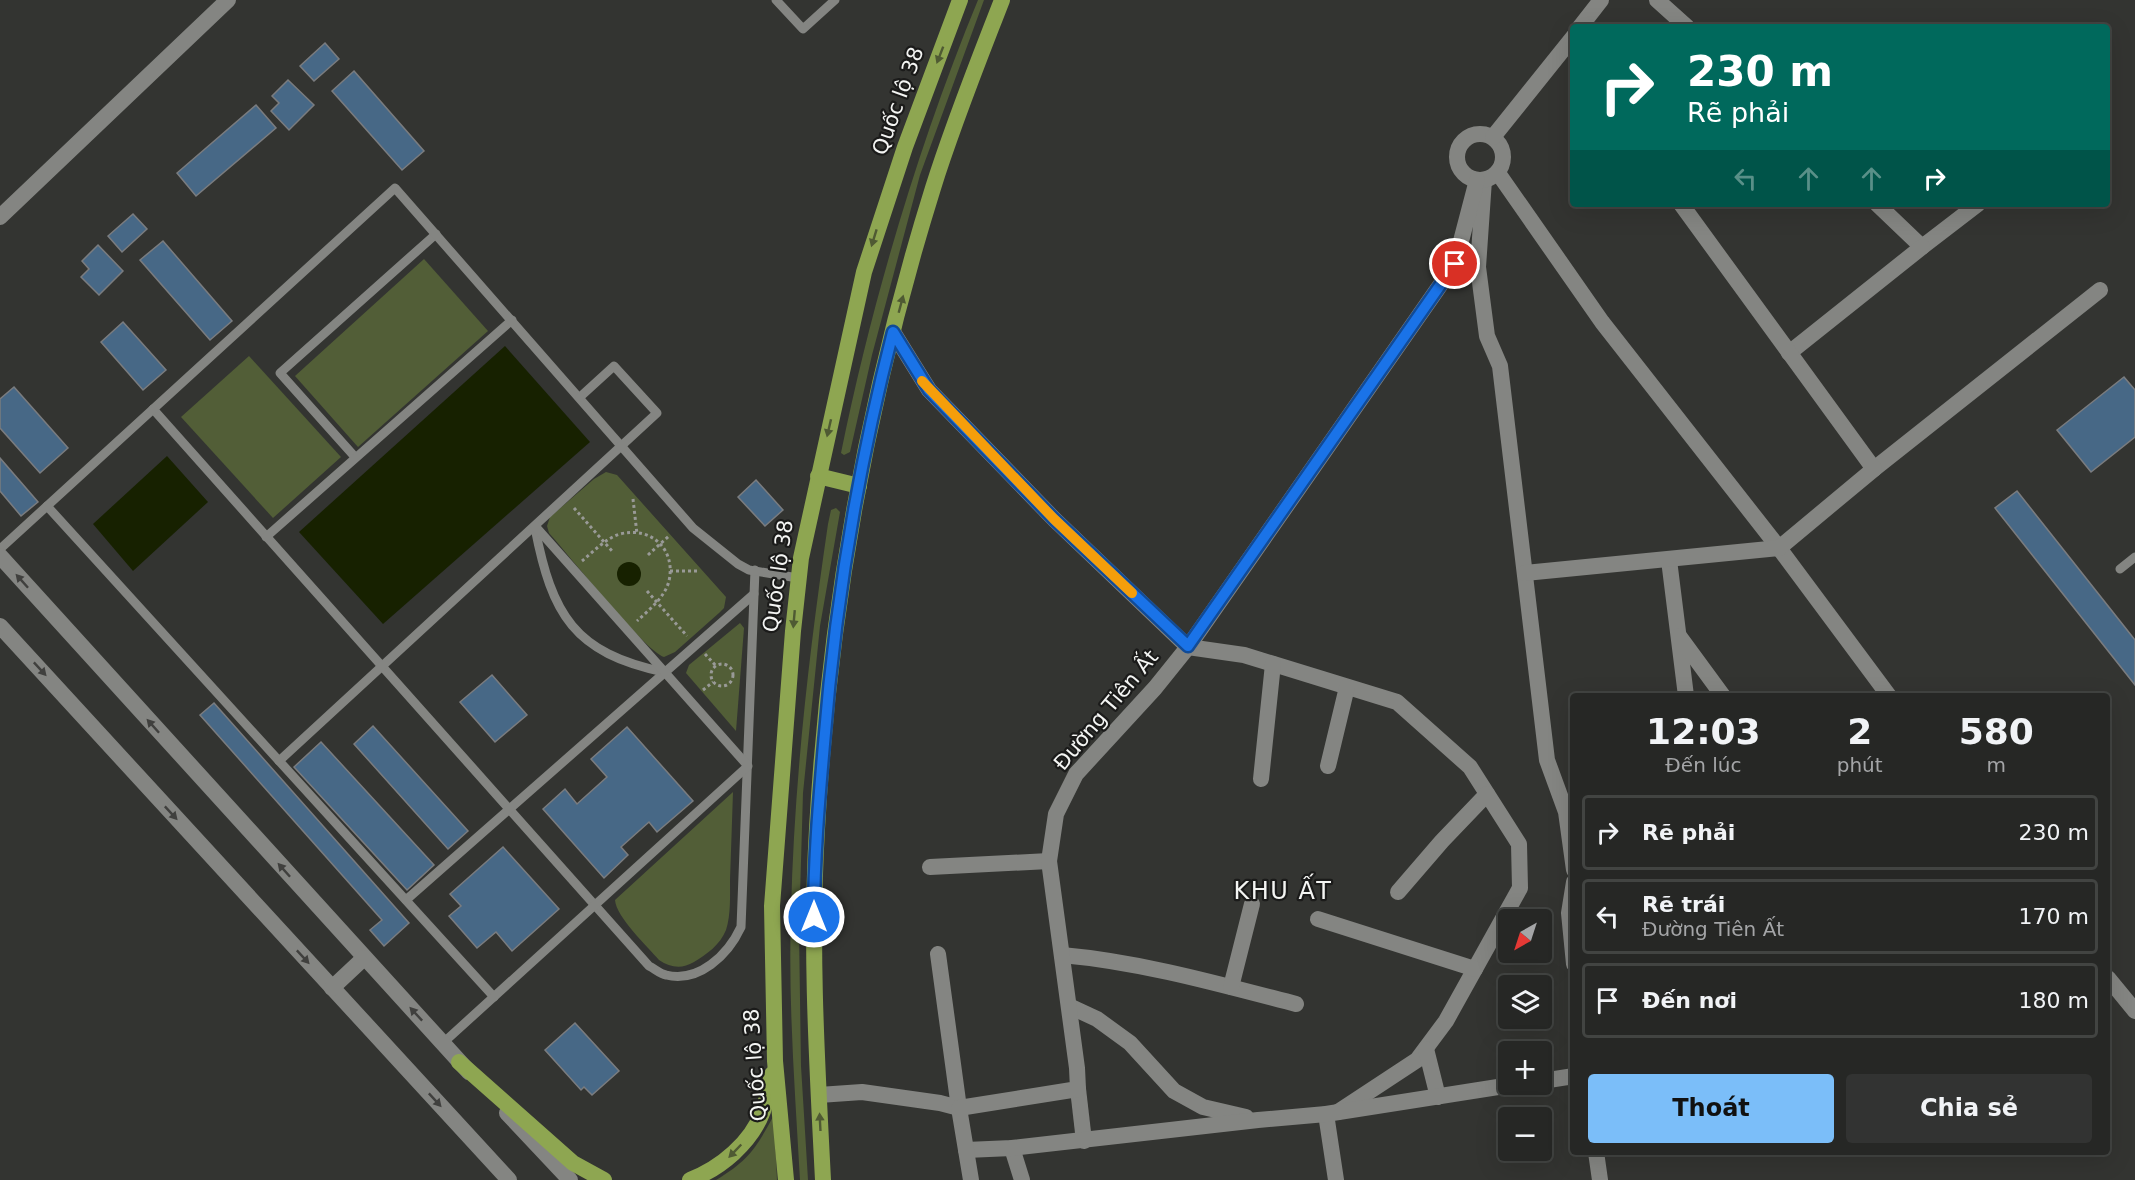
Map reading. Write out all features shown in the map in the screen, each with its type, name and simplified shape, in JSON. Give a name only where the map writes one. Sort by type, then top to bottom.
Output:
[{"type":"highway","name":"Quốc lộ 38","points":[[786,1180],[775,1061],[772,906],[798,578],[851,326],[877,228],[960,0]]},
{"type":"highway","points":[[822,1180],[814,897],[817,828],[832,654],[845,559],[874,410],[934,185],[1002,0]]},
{"type":"highway","points":[[818,476],[859,486]]},
{"type":"highway","points":[[690,1180],[718,1166],[750,1134],[763,1110],[775,1061]]},
{"type":"highway","points":[[459,1062],[573,1163],[604,1180]]},
{"type":"street","points":[[0,217],[228,0]]},
{"type":"street","points":[[1582,24],[1601,0]]},
{"type":"street","points":[[1657,0],[1684,24]]},
{"type":"street","points":[[1493,137],[1570,41]]},
{"type":"street","points":[[1570,841],[1566,812],[1547,760],[1500,366],[1487,336],[1478,267],[1486,178],[1502,166],[1503,152],[1500,144],[1493,137],[1481,133],[1473,134],[1461,143],[1457,150],[1457,158],[1463,173],[1486,178],[1779,548],[1887,693]]},
{"type":"street","name":"Đường Tiên Ất","points":[[1084,1141],[1069,1006],[1049,861],[1056,814],[1076,774],[1155,688],[1188,646],[1455,264],[1486,178]]},
{"type":"street","points":[[1683,207],[1874,469]]},
{"type":"street","points":[[1880,207],[1922,247]]},
{"type":"street","points":[[1789,353],[1974,207]]},
{"type":"street","points":[[1525,573],[1779,548],[1874,469],[2100,290]]},
{"type":"street","points":[[893,332],[929,390],[1054,519],[1188,646],[1244,655],[1397,702],[1470,767],[1519,844],[1520,888],[1446,1021],[1416,1059],[1332,1113]]},
{"type":"street","points":[[0,556],[364,958],[570,1180]]},
{"type":"street","points":[[1669,560],[1686,693]]},
{"type":"street","points":[[0,626],[509,1180]]},
{"type":"street","points":[[1678,635],[1721,693]]},
{"type":"street","points":[[1261,779],[1273,664]]},
{"type":"street","points":[[1328,766],[1347,687]]},
{"type":"street","points":[[1398,892],[1487,794]]},
{"type":"street","points":[[930,867],[1049,861]]},
{"type":"street","points":[[1231,987],[1252,904]]},
{"type":"street","points":[[1570,907],[1570,923]]},
{"type":"street","points":[[1318,919],[1476,969]]},
{"type":"street","points":[[938,954],[971,1180]]},
{"type":"street","points":[[1062,955],[1101,958],[1296,1004]]},
{"type":"street","points":[[332,988],[364,958]]},
{"type":"street","points":[[2110,980],[2135,1011]]},
{"type":"street","points":[[1069,1006],[1097,1019],[1130,1043],[1174,1091],[1203,1107],[1258,1120]]},
{"type":"street","points":[[1426,1048],[1438,1097]]},
{"type":"street","points":[[1552,1079],[1570,1077]]},
{"type":"street","points":[[966,1150],[1084,1141],[1332,1113],[1498,1087]]},
{"type":"street","points":[[819,1095],[862,1092],[940,1103],[959,1108],[1078,1089]]},
{"type":"street","points":[[1332,1113],[1336,1180]]},
{"type":"street","points":[[1012,1148],[1022,1180]]},
{"type":"street","points":[[1596,1155],[1600,1180]]},
{"type":"lane","points":[[776,0],[803,29],[835,0]]},
{"type":"lane","points":[[0,549],[395,188],[693,528],[738,564],[755,570],[798,578]]},
{"type":"lane","points":[[355,457],[280,373],[436,234]]},
{"type":"lane","points":[[266,537],[512,320]]},
{"type":"lane","points":[[279,761],[657,413],[614,366],[580,397]]},
{"type":"lane","points":[[153,410],[649,966],[663,975],[693,974],[712,964],[735,941],[741,927],[755,570]]},
{"type":"lane","points":[[47,506],[494,997]]},
{"type":"lane","points":[[535,526],[748,766]]},
{"type":"lane","points":[[535,526],[552,593],[561,613],[574,629],[620,660],[637,667],[664,672]]},
{"type":"lane","points":[[2120,569],[2135,557]]},
{"type":"lane","points":[[406,900],[754,594]]},
{"type":"lane","points":[[442,1043],[748,766]]},
{"type":"path","points":[[633,499],[637,534]]},
{"type":"path","points":[[573,508],[613,552]]},
{"type":"path","points":[[581,562],[604,543],[620,534],[649,535],[661,544],[669,555],[669,582],[657,602],[634,625]]},
{"type":"path","points":[[648,555],[669,537]]},
{"type":"path","points":[[670,571],[697,570]]},
{"type":"path","points":[[647,591],[687,636]]},
{"type":"path","points":[[705,654],[716,666]]},
{"type":"path","points":[[721,664],[728,666],[733,675],[731,682],[724,686],[717,686],[713,682],[711,673],[716,666],[721,664]]},
{"type":"path","points":[[733,675],[739,675]]},
{"type":"path","points":[[704,690],[713,682]]},
{"type":"shaded area","points":[[978,0],[984,0],[920,175],[872,355],[850,452],[844,455],[841,453],[853,396],[899,223],[936,110]]},
{"type":"shaded area","points":[[424,259],[488,331],[358,447],[295,376]]},
{"type":"shaded area","points":[[505,346],[590,442],[383,624],[299,532]]},
{"type":"shaded area","points":[[249,356],[341,457],[273,518],[181,417]]},
{"type":"shaded area","points":[[167,456],[208,502],[133,571],[93,524]]},
{"type":"shaded area","points":[[606,472],[617,475],[726,597],[724,608],[719,613],[675,652],[664,657],[654,651],[624,621],[549,533],[547,526],[550,517],[594,479]]},
{"type":"shaded area","points":[[836,508],[840,512],[820,626],[803,793],[799,930],[801,1066],[808,1180],[800,1180],[791,1013],[790,946],[795,815],[815,621],[828,524],[831,510]]},
{"type":"shaded area","points":[[629,562],[637,566],[641,574],[637,582],[629,586],[621,582],[617,574],[621,566]]},
{"type":"shaded area","points":[[740,623],[744,628],[736,731],[686,673],[689,665]]},
{"type":"shaded area","points":[[733,792],[730,905],[726,930],[717,945],[694,962],[681,967],[668,965],[659,960],[633,932],[621,915],[615,900]]},
{"type":"shaded area","points":[[774,1115],[777,1180],[716,1180],[751,1152]]},
{"type":"building","points":[[325,43],[339,59],[314,81],[300,66]]},
{"type":"building","points":[[354,71],[424,151],[402,170],[332,91]]},
{"type":"building","points":[[288,80],[314,105],[289,130],[271,111],[279,103],[272,96]]},
{"type":"building","points":[[256,105],[276,128],[196,196],[177,173]]},
{"type":"building","points":[[133,214],[147,229],[122,252],[108,236]]},
{"type":"building","points":[[163,241],[232,321],[210,340],[140,260]]},
{"type":"building","points":[[98,245],[123,271],[99,295],[81,277],[89,269],[82,261]]},
{"type":"building","points":[[123,322],[166,370],[143,390],[101,342]]},
{"type":"building","points":[[2124,377],[2135,390],[2135,437],[2091,472],[2057,430]]},
{"type":"building","points":[[14,387],[68,448],[40,473],[0,428],[0,399]]},
{"type":"building","points":[[0,458],[38,502],[21,516],[0,491]]},
{"type":"building","points":[[756,480],[783,510],[765,526],[738,497]]},
{"type":"building","points":[[2017,491],[2135,640],[2135,685],[1995,508]]},
{"type":"building","points":[[492,675],[527,715],[495,742],[460,702]]},
{"type":"building","points":[[214,703],[409,923],[384,946],[370,930],[382,920],[200,715]]},
{"type":"building","points":[[373,726],[468,831],[448,849],[354,744]]},
{"type":"building","points":[[627,727],[693,801],[657,832],[649,822],[621,847],[628,855],[604,878],[543,809],[565,789],[577,804],[607,777],[591,759]]},
{"type":"building","points":[[321,742],[434,865],[407,890],[294,767]]},
{"type":"building","points":[[503,847],[559,909],[512,951],[496,932],[477,948],[449,916],[461,906],[450,894]]},
{"type":"building","points":[[575,1023],[619,1071],[592,1095],[584,1087],[581,1090],[545,1050]]},
{"type":"slow traffic","points":[[922,381],[1054,519],[1132,593]]},
{"type":"district","name":"KHU ẤT","points":[[1283,891]]},
{"type":"route","points":[[814,917],[817,828],[836,620],[852,517],[893,332],[918,376],[929,390],[1054,519],[1188,646],[1455,264]]}]
